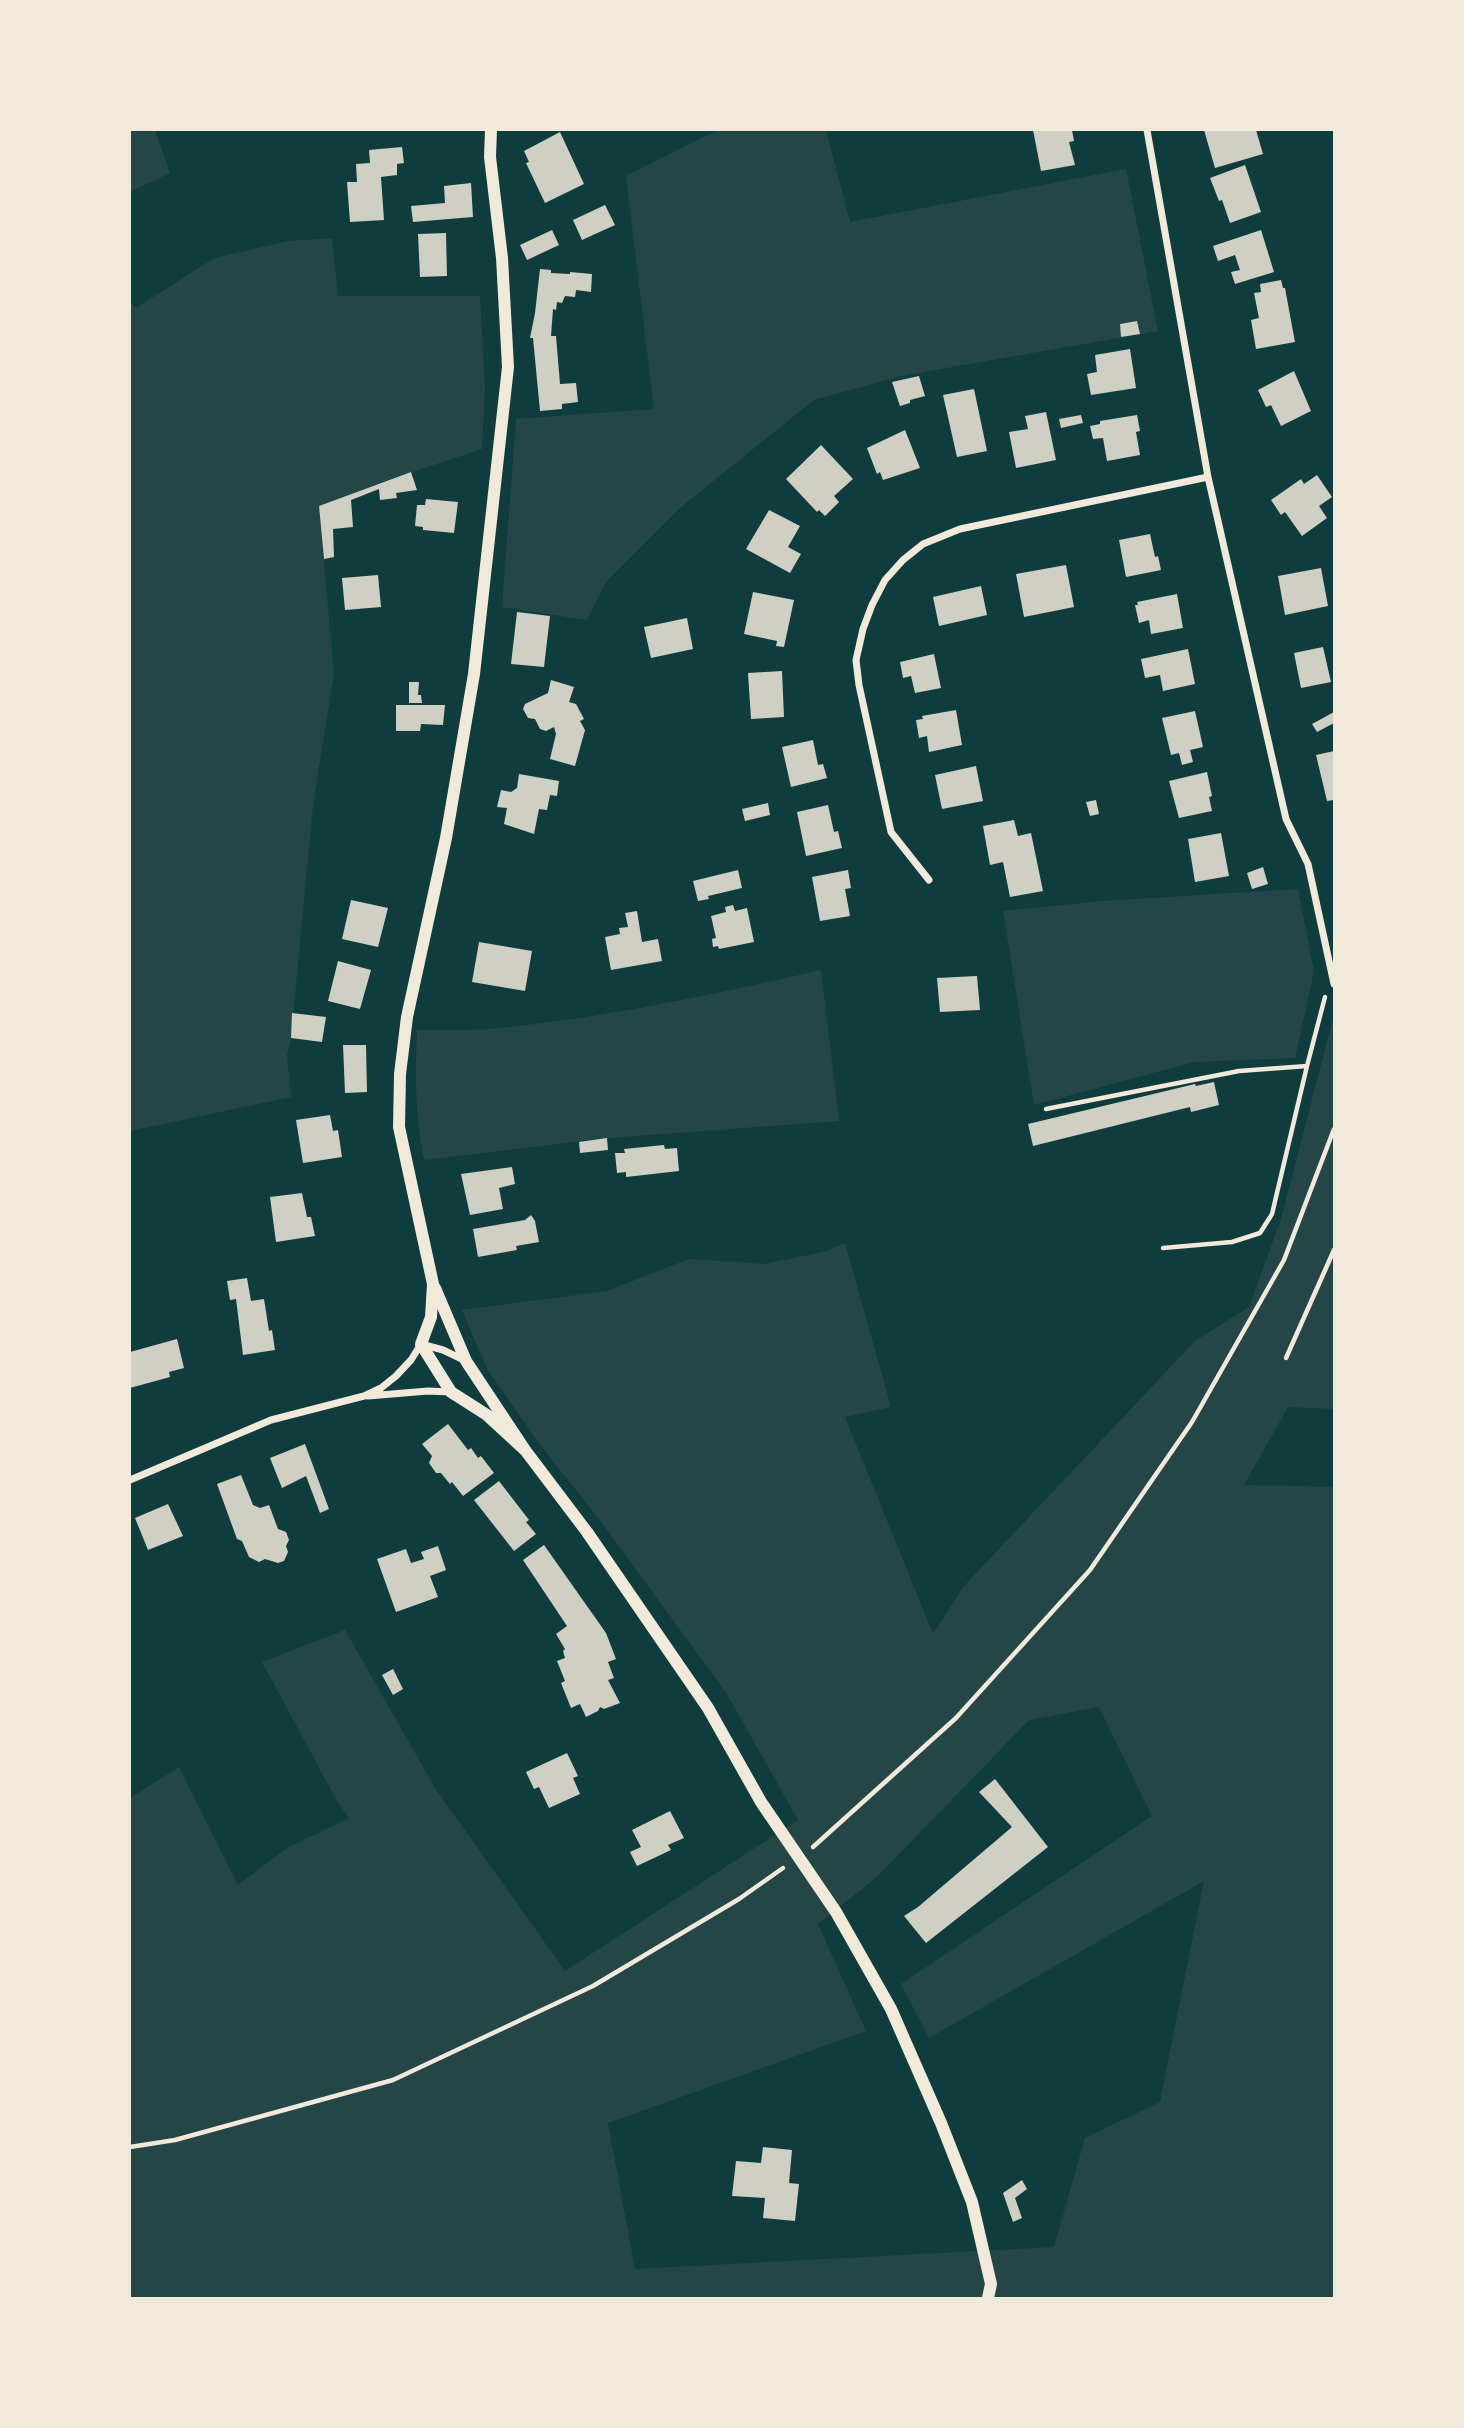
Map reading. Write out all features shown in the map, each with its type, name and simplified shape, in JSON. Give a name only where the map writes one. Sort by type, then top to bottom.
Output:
[{"type":"street","points":[[491,130],[490,156],[502,258],[508,367],[474,674],[446,838],[407,1017],[400,1074],[399,1127],[433,1284],[466,1361],[525,1450],[587,1532],[708,1708],[761,1802],[836,1912],[891,2009],[972,2202],[990,2284],[988,2298]]},
{"type":"street","points":[[1147,130],[1208,477],[1286,819],[1308,863],[1333,980]]},
{"type":"street","points":[[929,880],[891,832],[859,685],[856,660],[863,629],[885,580],[923,544],[960,529],[1208,477]]},
{"type":"street","points":[[364,1396],[381,1388],[411,1360],[431,1317],[433,1284]]},
{"type":"street","points":[[421,1343],[466,1361]]},
{"type":"street","points":[[421,1343],[450,1392],[487,1415],[525,1450]]},
{"type":"street","points":[[130,1480],[271,1420],[364,1396],[450,1392]]},
{"type":"path","points":[[1163,1248],[1232,1242],[1260,1233],[1272,1214],[1307,1066],[1333,980]]},
{"type":"path","points":[[1046,1109],[1239,1071],[1307,1066]]},
{"type":"path","points":[[822,1841],[956,1718],[1090,1570],[1192,1422],[1284,1260],[1335,1129]]},
{"type":"path","points":[[1286,1358],[1335,1250]]},
{"type":"path","points":[[130,2147],[175,2140],[394,2080],[593,1986],[739,1899],[782,1868]]},
{"type":"shaded area","points":[[130,130],[155,130],[170,173],[130,192]]},
{"type":"shaded area","points":[[723,130],[826,130],[850,222],[1126,169],[1158,331],[901,376],[814,400],[680,508],[606,582],[587,620],[502,607],[516,419],[654,409],[626,176],[709,134]]},
{"type":"shaded area","points":[[332,238],[338,296],[480,296],[485,388],[482,449],[379,483],[319,507],[334,674],[313,805],[291,1038],[287,1055],[291,1097],[130,1131],[130,302],[136,308],[214,258],[289,241]]},
{"type":"shaded area","points":[[1298,889],[1314,971],[1295,1058],[1194,1062],[1034,1105],[1003,911],[1103,901]]},
{"type":"shaded area","points":[[821,970],[839,1121],[608,1138],[424,1160],[416,1095],[417,1030],[491,1029],[574,1019],[698,997]]},
{"type":"shaded area","points":[[1334,1015],[1334,1409],[1288,1407],[1244,1485],[1334,1487],[1334,2298],[130,2298],[130,1798],[179,1767],[238,1885],[287,1848],[349,1818],[337,1801],[262,1662],[345,1630],[435,1788],[565,1971],[798,1820],[727,1694],[602,1523],[541,1446],[487,1369],[462,1310],[607,1291],[689,1259],[764,1264],[824,1252],[845,1243],[891,1407],[845,1417],[933,1634],[964,1586],[1195,1341],[1249,1307],[1281,1219]],"holes":[[[1099,1707],[1152,1816],[901,1984],[929,2038],[1204,1881],[1160,2102],[1085,2138],[1054,2247],[635,2269],[608,2123],[866,2031],[818,1924],[877,1877],[1029,1720]]]},
{"type":"building","points":[[1033,130],[1072,130],[1074,141],[1069,142],[1075,165],[1041,171]]},
{"type":"building","points":[[1204,130],[1256,130],[1263,154],[1215,168]]},
{"type":"building","points":[[560,132],[584,184],[545,203],[526,163],[529,162],[524,151]]},
{"type":"building","points":[[402,147],[404,163],[397,164],[397,175],[381,177],[384,220],[350,222],[347,182],[357,182],[356,164],[370,163],[369,150]]},
{"type":"building","points":[[1245,165],[1261,212],[1230,223],[1210,178]]},
{"type":"building","points":[[471,183],[473,217],[413,222],[411,206],[445,203],[444,186]]},
{"type":"building","points":[[605,205],[615,225],[582,240],[573,220]]},
{"type":"building","points":[[552,230],[559,245],[527,260],[520,245]]},
{"type":"building","points":[[1261,230],[1274,272],[1235,284],[1231,272],[1240,270],[1235,255],[1218,261],[1213,246]]},
{"type":"building","points":[[446,233],[447,276],[420,277],[418,234]]},
{"type":"building","points":[[540,269],[551,270],[551,273],[592,274],[591,292],[576,290],[575,297],[565,296],[562,303],[557,302],[556,310],[553,309],[551,336],[556,336],[560,384],[576,383],[578,402],[562,404],[562,409],[540,411],[533,338],[530,338]]},
{"type":"building","points":[[1281,280],[1285,288],[1295,342],[1256,349],[1251,320],[1259,318],[1254,293],[1261,292],[1260,284]]},
{"type":"building","points":[[1137,321],[1140,334],[1121,337],[1120,324]]},
{"type":"building","points":[[1130,349],[1136,388],[1091,395],[1087,374],[1097,372],[1095,355]]},
{"type":"building","points":[[1294,371],[1311,411],[1281,426],[1271,405],[1266,407],[1258,390]]},
{"type":"building","points":[[919,376],[925,396],[900,406],[892,382]]},
{"type":"building","points":[[974,389],[987,451],[957,457],[943,395]]},
{"type":"building","points":[[1046,412],[1056,460],[1016,468],[1009,432],[1028,429],[1025,416]]},
{"type":"building","points":[[1081,415],[1083,423],[1061,428],[1059,419]]},
{"type":"building","points":[[1137,415],[1140,431],[1136,432],[1140,455],[1107,461],[1103,438],[1093,439],[1090,426],[1100,424],[1100,421]]},
{"type":"building","points":[[905,430],[920,468],[883,480],[880,472],[877,474],[867,448]]},
{"type":"building","points":[[821,445],[853,479],[834,496],[839,502],[825,516],[819,510],[817,512],[786,479]]},
{"type":"building","points":[[411,472],[417,490],[396,493],[397,498],[380,500],[379,489],[351,500],[353,527],[333,529],[334,557],[324,559],[319,506]]},
{"type":"building","points":[[1317,475],[1332,497],[1319,506],[1327,518],[1302,536],[1285,512],[1281,515],[1271,500],[1301,479],[1304,484]]},
{"type":"building","points":[[426,499],[458,502],[454,533],[423,530],[423,527],[415,526],[417,505],[425,505]]},
{"type":"building","points":[[769,510],[800,526],[788,547],[801,554],[790,573],[746,549]]},
{"type":"building","points":[[1150,534],[1161,570],[1126,577],[1119,540]]},
{"type":"building","points":[[1066,565],[1074,607],[1024,617],[1016,574]]},
{"type":"building","points":[[1321,568],[1328,606],[1285,615],[1278,576]]},
{"type":"building","points":[[378,575],[381,607],[345,610],[342,578]]},
{"type":"building","points":[[981,586],[987,615],[939,626],[933,597]]},
{"type":"building","points":[[753,592],[794,600],[784,647],[776,646],[777,641],[744,634]]},
{"type":"building","points":[[1177,594],[1183,628],[1151,634],[1149,620],[1139,623],[1135,605],[1138,605],[1137,602]]},
{"type":"building","points":[[517,612],[550,616],[544,667],[511,664]]},
{"type":"building","points":[[687,618],[693,649],[651,658],[644,627]]},
{"type":"building","points":[[1323,647],[1331,682],[1301,688],[1294,653]]},
{"type":"building","points":[[1188,649],[1195,684],[1163,691],[1160,675],[1145,678],[1141,659]]},
{"type":"building","points":[[934,654],[941,688],[915,693],[911,676],[903,678],[900,662]]},
{"type":"building","points":[[782,671],[784,717],[751,719],[748,673]]},
{"type":"building","points":[[551,680],[574,687],[569,702],[576,704],[584,719],[580,721],[585,730],[575,766],[550,759],[556,734],[554,727],[546,731],[540,729],[535,719],[528,718],[523,709],[525,704],[548,693]]},
{"type":"building","points":[[409,682],[419,682],[418,695],[421,695],[422,703],[409,703]]},
{"type":"building","points":[[396,705],[445,705],[443,725],[421,724],[420,731],[396,731]]},
{"type":"building","points":[[956,710],[962,745],[929,752],[927,736],[919,738],[916,720],[923,719],[922,716]]},
{"type":"building","points":[[1195,711],[1203,747],[1190,750],[1193,762],[1182,765],[1179,753],[1171,755],[1162,718]]},
{"type":"building","points":[[1334,712],[1334,723],[1317,732],[1312,724]]},
{"type":"building","points":[[813,740],[818,765],[823,764],[827,778],[791,787],[782,747]]},
{"type":"building","points":[[1334,751],[1334,800],[1327,801],[1316,755]]},
{"type":"building","points":[[976,766],[983,801],[942,809],[935,775]]},
{"type":"building","points":[[1207,772],[1212,811],[1179,818],[1169,781]]},
{"type":"building","points":[[519,774],[559,781],[557,796],[550,795],[547,810],[539,809],[534,834],[504,824],[507,808],[497,807],[501,790],[511,792],[517,788]]},
{"type":"building","points":[[1096,800],[1099,814],[1090,816],[1086,802]]},
{"type":"building","points":[[768,803],[770,815],[745,821],[742,809]]},
{"type":"building","points":[[828,805],[834,832],[838,831],[842,848],[806,856],[797,812]]},
{"type":"building","points":[[1014,820],[1018,836],[1031,833],[1043,891],[1010,897],[1003,862],[990,865],[983,826]]},
{"type":"building","points":[[1221,833],[1229,876],[1195,882],[1188,839]]},
{"type":"building","points":[[1263,867],[1268,884],[1252,889],[1247,873]]},
{"type":"building","points":[[738,870],[742,888],[698,901],[693,881]]},
{"type":"building","points":[[848,870],[851,888],[845,889],[850,916],[820,921],[812,877]]},
{"type":"building","points":[[351,900],[388,908],[378,947],[342,939]]},
{"type":"building","points":[[733,905],[735,911],[747,908],[754,942],[719,949],[718,946],[713,947],[712,939],[716,938],[711,916],[726,912],[725,907]]},
{"type":"building","points":[[637,911],[642,942],[658,939],[662,961],[611,970],[605,937],[620,934],[619,928],[628,927],[625,913]]},
{"type":"building","points":[[479,942],[532,951],[525,991],[472,982]]},
{"type":"building","points":[[338,961],[371,970],[360,1009],[328,1001]]},
{"type":"building","points":[[977,976],[980,1010],[940,1012],[937,978]]},
{"type":"building","points":[[292,1013],[326,1017],[322,1042],[291,1038]]},
{"type":"building","points":[[343,1045],[366,1045],[367,1092],[345,1093]]},
{"type":"building","points":[[1214,1082],[1219,1105],[1191,1112],[1190,1107],[1033,1146],[1028,1124],[1195,1084]]},
{"type":"building","points":[[330,1115],[333,1131],[338,1130],[342,1157],[303,1163],[296,1120]]},
{"type":"building","points":[[607,1138],[608,1150],[580,1153],[579,1142]]},
{"type":"building","points":[[664,1145],[665,1149],[677,1148],[679,1171],[626,1177],[626,1172],[617,1173],[615,1153],[625,1153],[624,1149]]},
{"type":"building","points":[[512,1167],[515,1184],[499,1188],[503,1209],[470,1215],[461,1174]]},
{"type":"building","points":[[302,1193],[307,1217],[311,1217],[315,1236],[276,1242],[270,1197]]},
{"type":"building","points":[[531,1215],[535,1221],[539,1242],[516,1246],[517,1250],[478,1257],[473,1229],[525,1220]]},
{"type":"building","points":[[247,1278],[251,1301],[264,1299],[275,1350],[243,1355],[236,1299],[230,1300],[227,1281]]},
{"type":"building","points":[[177,1339],[184,1368],[169,1372],[170,1377],[130,1388],[130,1352]]},
{"type":"building","points":[[448,1424],[468,1450],[471,1448],[478,1458],[481,1456],[494,1473],[463,1496],[452,1482],[450,1484],[441,1473],[436,1473],[429,1463],[432,1456],[422,1444]]},
{"type":"building","points":[[305,1444],[329,1509],[320,1513],[306,1476],[282,1488],[270,1458]]},
{"type":"building","points":[[241,1475],[253,1505],[260,1508],[269,1505],[278,1529],[286,1532],[289,1540],[284,1561],[278,1563],[265,1559],[259,1562],[249,1557],[242,1541],[237,1539],[217,1484]]},
{"type":"building","points":[[499,1481],[529,1520],[526,1522],[536,1534],[514,1551],[474,1500]]},
{"type":"building","points":[[168,1504],[183,1536],[148,1550],[135,1518]]},
{"type":"building","points":[[544,1545],[606,1633],[616,1659],[608,1662],[614,1678],[608,1680],[620,1703],[604,1709],[600,1707],[586,1717],[580,1704],[571,1708],[561,1683],[565,1681],[557,1661],[565,1658],[565,1649],[556,1634],[567,1626],[523,1560]]},
{"type":"building","points":[[438,1546],[446,1570],[430,1576],[438,1597],[396,1612],[377,1559],[406,1549],[411,1563],[424,1559],[421,1552]]},
{"type":"building","points":[[393,1669],[403,1689],[393,1695],[382,1675]]},
{"type":"building","points":[[567,1753],[578,1776],[573,1778],[580,1794],[549,1808],[539,1787],[534,1789],[526,1772]]},
{"type":"building","points":[[995,1779],[1048,1847],[926,1943],[904,1916],[1012,1827],[979,1792]]},
{"type":"building","points":[[670,1811],[684,1838],[668,1845],[671,1850],[637,1866],[630,1852],[641,1847],[632,1830]]},
{"type":"building","points":[[763,2147],[792,2150],[789,2183],[799,2184],[795,2221],[763,2218],[765,2198],[732,2196],[736,2161],[761,2163]]},
{"type":"building","points":[[1022,2180],[1027,2189],[1015,2198],[1022,2218],[1013,2222],[1003,2193]]}]
